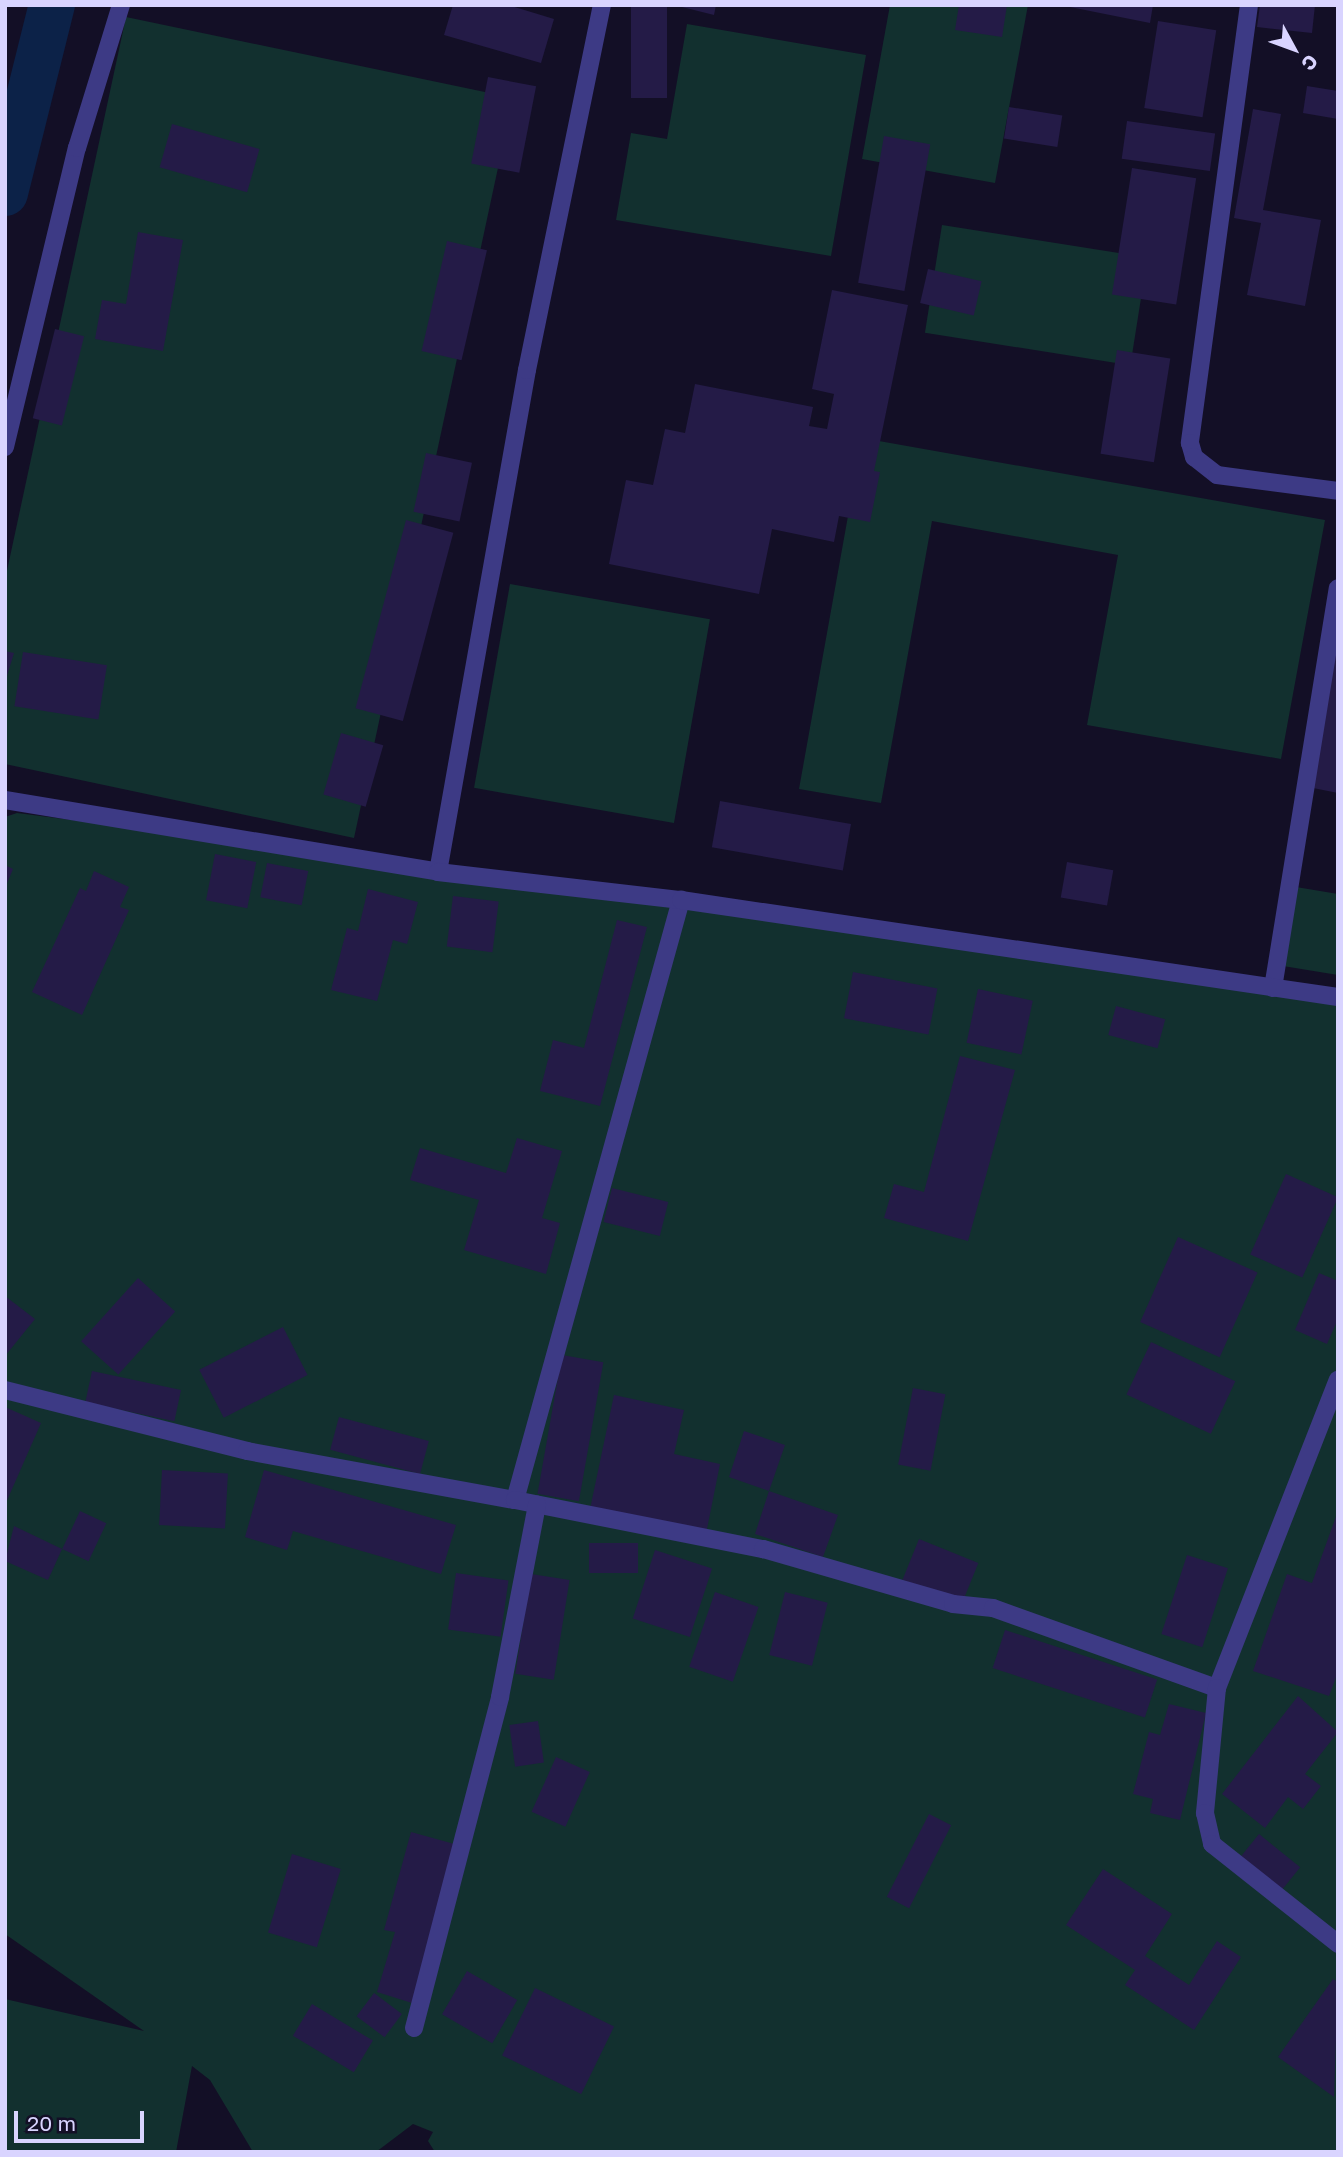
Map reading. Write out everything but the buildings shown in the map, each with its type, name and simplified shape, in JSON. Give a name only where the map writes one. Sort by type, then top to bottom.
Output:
[{"type":"street","points":[[5,447],[77,148],[121,5]]},
{"type":"street","points":[[438,872],[527,370],[601,5]]},
{"type":"street","points":[[1249,5],[1190,443],[1194,457],[1217,475],[1338,491]]},
{"type":"street","points":[[1273,988],[1338,588]]},
{"type":"street","points":[[5,800],[438,872],[681,900],[1338,997]]},
{"type":"street","points":[[515,1500],[681,900]]},
{"type":"street","points":[[1338,1380],[1217,1688],[1205,1813],[1212,1844],[1338,1944]]},
{"type":"street","points":[[5,1390],[247,1451],[763,1549],[953,1604],[993,1608],[1217,1688]]},
{"type":"street","points":[[414,2028],[500,1697],[537,1505]]},
{"type":"green space","points":[[890,5],[1028,5],[995,183],[862,159]]},
{"type":"green space","points":[[126,17],[513,98],[354,838],[5,764],[5,580]]},
{"type":"green space","points":[[687,24],[866,55],[831,256],[616,220],[631,133],[667,139]]},
{"type":"green space","points":[[942,225],[1147,258],[1130,365],[925,333]]},
{"type":"green space","points":[[862,438],[1325,520],[1281,759],[1087,725],[1118,555],[932,521],[881,803],[799,789]]},
{"type":"green space","points":[[510,584],[710,619],[674,823],[474,788]]},
{"type":"green space","points":[[17,813],[861,921],[1338,995],[1338,2152],[435,2152],[428,2141],[433,2132],[413,2124],[376,2152],[253,2152],[210,2080],[192,2066],[176,2152],[5,2152],[5,1999],[144,2031],[5,1934],[5,817]]},
{"type":"green space","points":[[1296,887],[1338,894],[1338,975],[1283,966]]},
{"type":"waterway","points":[[5,193],[52,5]]}]
